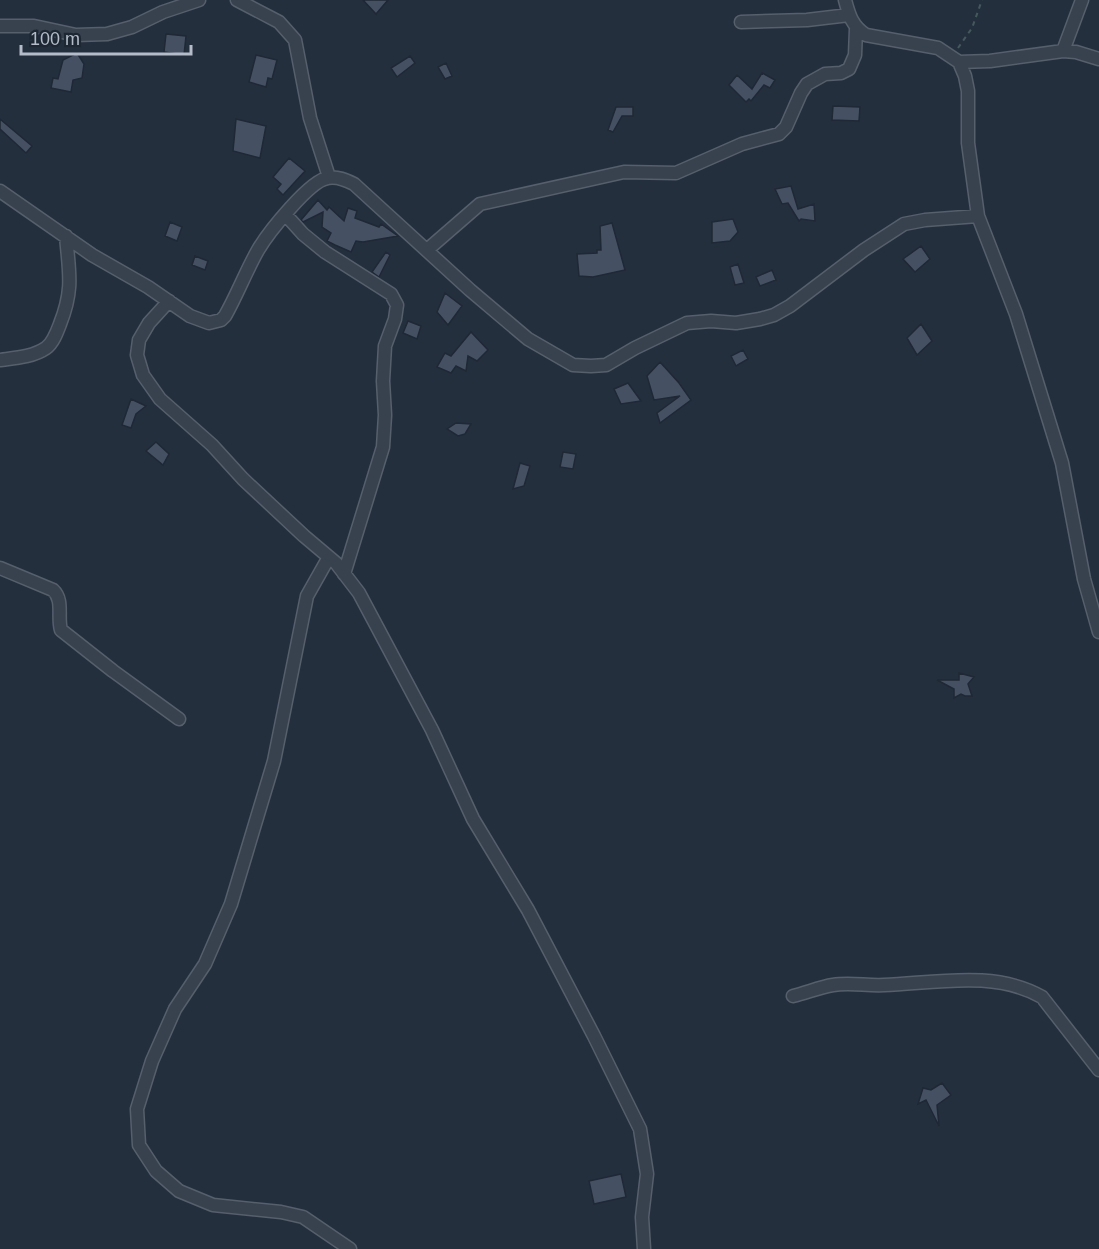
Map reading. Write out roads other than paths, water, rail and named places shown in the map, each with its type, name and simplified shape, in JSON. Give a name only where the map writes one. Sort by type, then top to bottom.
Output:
[{"type":"street","points":[[0,26],[34,26],[76,35],[107,34],[132,27],[163,12],[199,0]]},
{"type":"street","points":[[237,0],[279,22],[295,40],[310,118],[329,177]]},
{"type":"street","points":[[428,250],[480,204],[624,172],[676,173],[742,144],[779,134],[786,127],[807,84],[825,74],[841,73],[849,69],[855,55],[856,28],[845,0]]},
{"type":"street","points":[[1063,51],[1082,0]]},
{"type":"street","points":[[741,22],[807,20],[849,15]]},
{"type":"street","points":[[856,28],[879,38],[938,48],[955,59],[965,76],[968,91],[968,143],[978,216],[1016,314],[1062,463],[1084,579],[1099,632]]},
{"type":"street","points":[[955,59],[990,61],[1063,51],[1076,52],[1099,59]]},
{"type":"street","points":[[0,191],[92,255],[190,316],[209,323],[221,320],[233,303],[259,248],[285,214],[316,181],[329,177],[342,179],[354,184],[470,290],[528,339],[573,365],[591,366],[606,365],[687,323],[711,321],[736,323],[760,320],[774,315],[790,306],[864,250],[904,224],[978,216]]},
{"type":"street","points":[[285,214],[303,234],[325,252],[391,294],[397,305],[385,346],[383,381],[385,415],[382,447],[344,574]]},
{"type":"street","points":[[0,360],[41,350],[47,347],[57,334],[68,306],[71,287],[66,236]]},
{"type":"street","points":[[169,301],[148,323],[139,340],[137,355],[143,375],[160,399],[212,445],[243,479],[329,557],[359,592],[432,730],[473,819],[528,910],[640,1129],[647,1174],[642,1217],[644,1249]]},
{"type":"street","points":[[329,557],[307,596],[274,761],[231,904],[205,964],[175,1009],[152,1061],[137,1109],[139,1145],[156,1171],[179,1191],[213,1205],[281,1212],[303,1217],[350,1249]]},
{"type":"street","points":[[0,568],[53,590],[60,600],[61,630],[179,719]]},
{"type":"street","points":[[793,996],[834,985],[881,986],[965,980],[1007,983],[1029,989],[1042,997],[1099,1070]]}]
